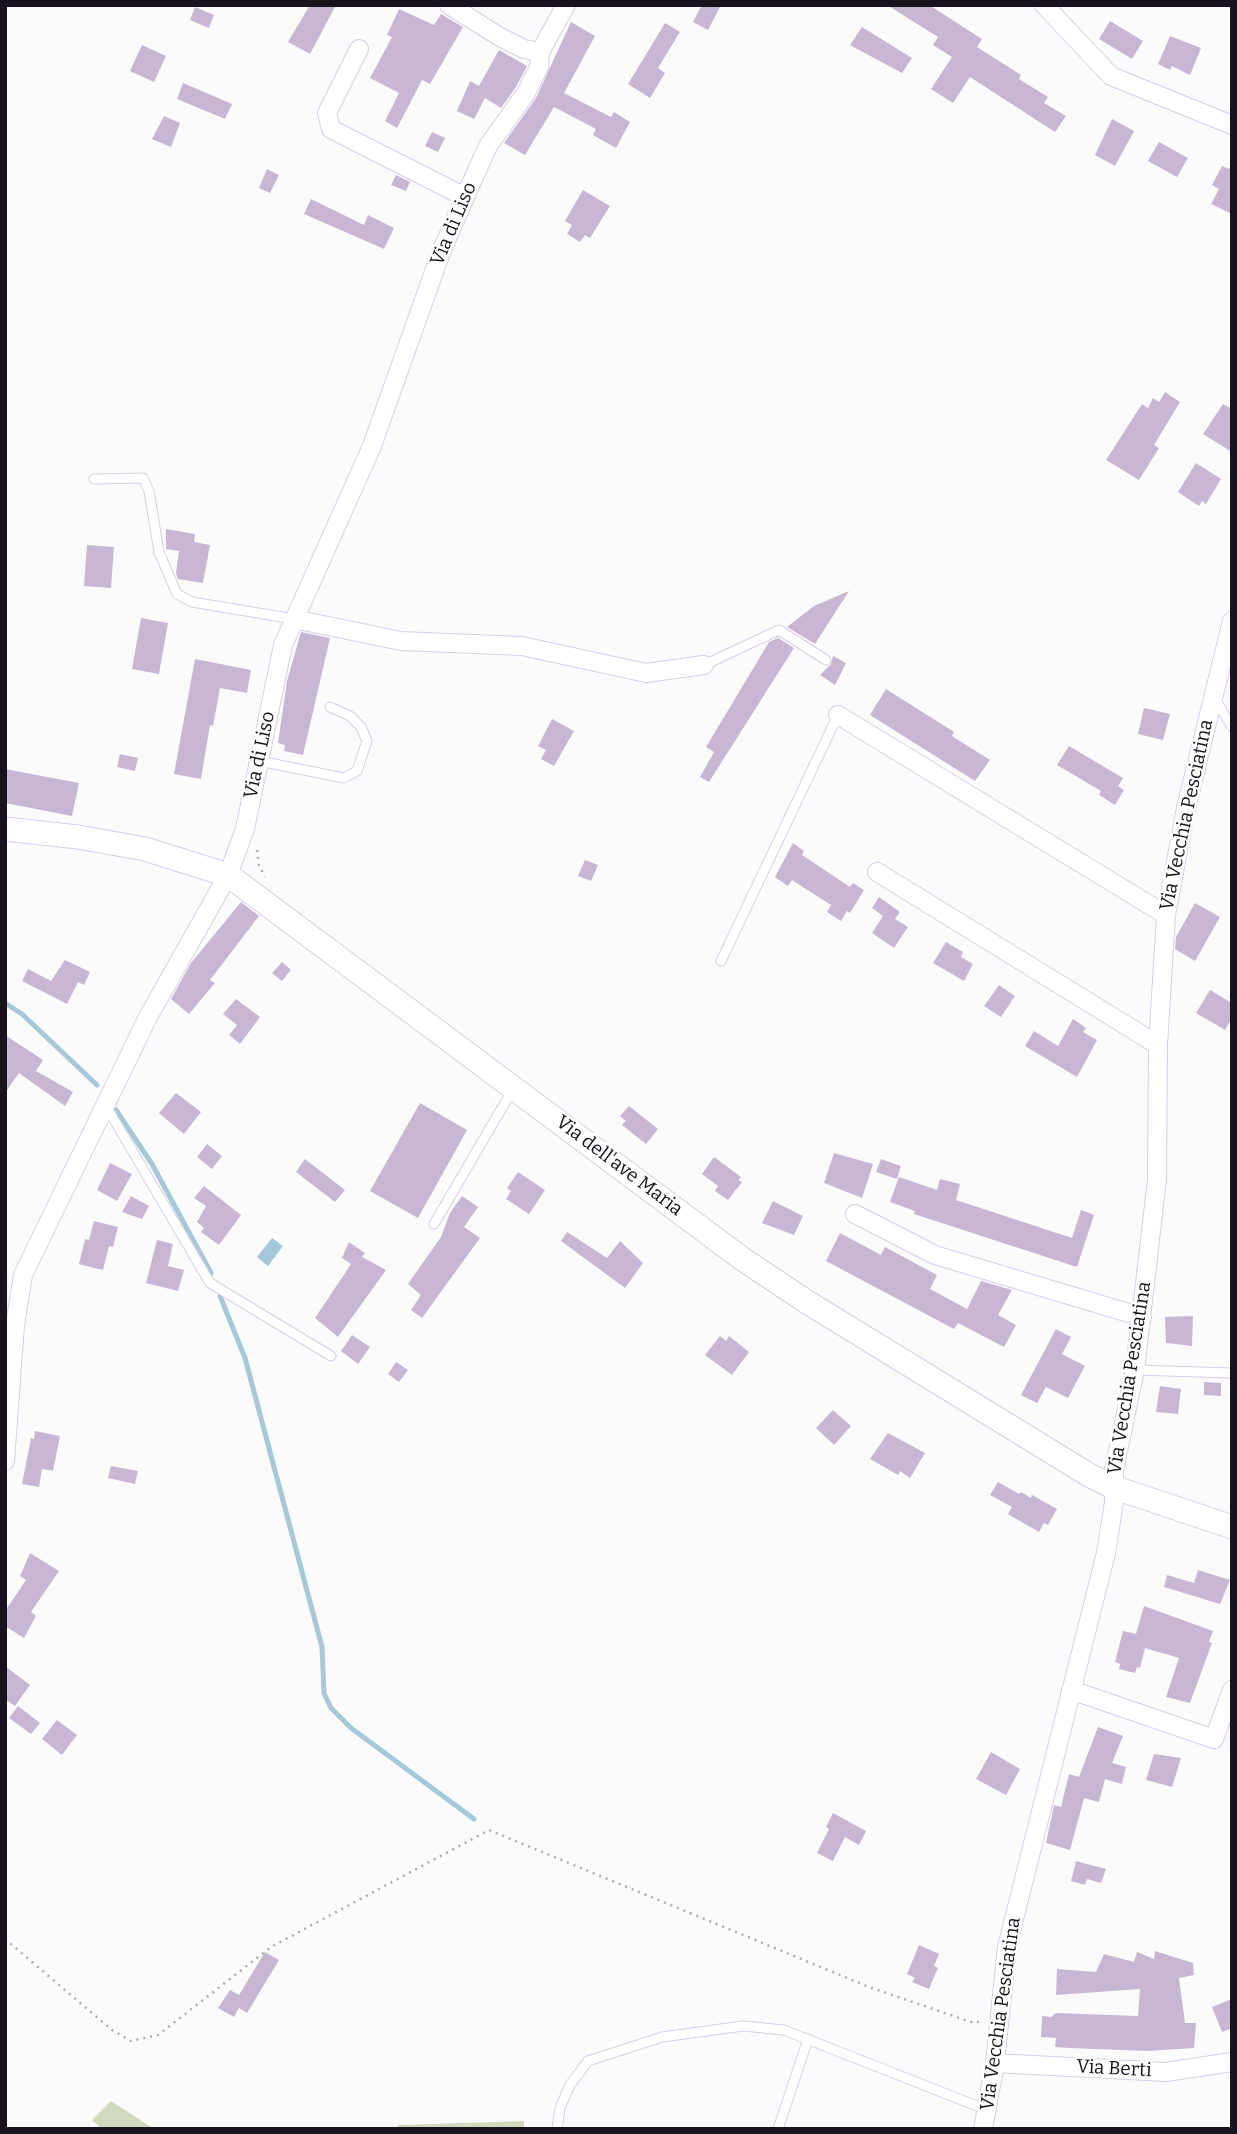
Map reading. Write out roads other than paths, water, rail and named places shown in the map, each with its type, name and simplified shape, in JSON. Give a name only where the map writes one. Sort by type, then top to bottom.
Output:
[{"type":"street","points":[[449,5],[500,37],[524,49],[540,52]]},
{"type":"street","name":"Via di Liso","points":[[5,1461],[15,1325],[23,1275],[148,1017],[228,875],[245,829],[284,645],[294,619],[372,446],[440,255],[465,197],[488,146],[526,93],[539,67],[540,52],[566,5]]},
{"type":"street","points":[[1044,5],[1111,76],[1232,125]]},
{"type":"street","points":[[359,49],[327,113],[331,130],[465,197]]},
{"type":"street","points":[[294,619],[401,641],[522,646],[646,673],[704,665]]},
{"type":"street","name":"Via Vecchia Pesciatina","points":[[984,2129],[995,2063],[1007,1947],[1105,1553],[1114,1470],[1135,1370],[1157,1179],[1158,1045],[1166,915],[1186,808],[1232,621]]},
{"type":"street","points":[[838,715],[1166,915]]},
{"type":"street","name":"Via dell'ave Maria","points":[[5,829],[78,836],[145,849],[228,875],[741,1258],[807,1302],[1032,1441],[1113,1487],[1232,1527]]},
{"type":"street","points":[[877,872],[1158,1045]]},
{"type":"street","points":[[855,1214],[936,1255],[1142,1317]]},
{"type":"street","points":[[1071,1690],[1214,1739],[1232,1690]]},
{"type":"street","name":"Via Berti","points":[[995,2063],[1166,2072],[1232,2062]]},
{"type":"lane","points":[[94,479],[143,478],[149,491],[159,552],[177,594],[192,602],[294,619]]},
{"type":"lane","points":[[704,665],[779,630],[826,660]]},
{"type":"lane","points":[[1213,695],[1232,727]]},
{"type":"lane","points":[[259,761],[344,778],[357,771],[367,741],[361,727],[350,716],[330,707]]},
{"type":"lane","points":[[721,961],[828,731],[838,715]]},
{"type":"lane","points":[[434,1224],[513,1088]]},
{"type":"lane","points":[[106,1106],[210,1283],[331,1356]]},
{"type":"lane","points":[[1135,1370],[1232,1373]]},
{"type":"lane","points":[[557,2129],[560,2108],[570,2085],[588,2061],[662,2037],[743,2026],[784,2030],[987,2110]]},
{"type":"lane","points":[[778,2129],[808,2039]]},
{"type":"water","points":[[272,1238],[283,1246],[268,1266],[257,1257]]},
{"type":"waterway","points":[[5,1003],[22,1014],[97,1085]]},
{"type":"waterway","points":[[116,1110],[152,1164],[211,1273]]},
{"type":"waterway","points":[[220,1296],[245,1358],[322,1647],[324,1693],[331,1708],[351,1728],[474,1819]]}]
